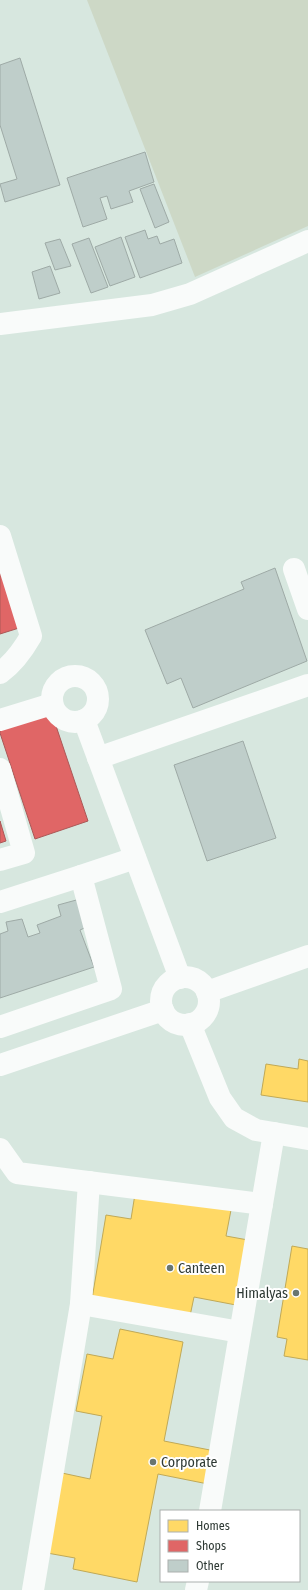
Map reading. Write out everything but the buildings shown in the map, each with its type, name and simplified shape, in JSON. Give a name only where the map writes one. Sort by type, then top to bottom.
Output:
[{"type":"street","points":[[0,324],[152,305],[190,294],[308,241]]},
{"type":"street","points":[[0,536],[31,636],[21,653],[0,673]]},
{"type":"street","points":[[294,569],[308,609]]},
{"type":"street","points":[[77,675],[89,679],[98,693],[96,709],[91,716],[84,720],[76,722],[68,721],[61,718],[55,712],[51,696],[53,688],[65,677],[77,675]]},
{"type":"street","points":[[98,758],[308,685]]},
{"type":"street","points":[[0,720],[52,704]]},
{"type":"street","points":[[84,720],[180,978]]},
{"type":"street","points":[[0,769],[24,853],[0,860]]},
{"type":"street","points":[[0,902],[135,858]]},
{"type":"street","points":[[0,1027],[111,989],[81,876]]},
{"type":"street","points":[[207,992],[308,956]]},
{"type":"street","points":[[188,977],[196,980],[207,992],[208,1008],[198,1021],[190,1024],[174,1022],[167,1017],[161,1002],[162,994],[166,986],[172,981],[180,978],[188,977]]},
{"type":"street","points":[[0,1065],[163,1010]]},
{"type":"street","points":[[190,1024],[220,1098],[234,1118],[256,1130],[308,1139]]},
{"type":"street","points":[[210,1510],[274,1133]]},
{"type":"street","points":[[0,1149],[17,1173],[262,1204]]},
{"type":"street","points":[[33,1590],[81,1304],[89,1182]]},
{"type":"street","points":[[81,1304],[240,1332]]},
{"type":"green space","points":[[87,0],[308,0],[308,226],[195,277]]},
{"type":"place","name":"Canteen","points":[[170,1268]]},
{"type":"place","name":"Himalyas","points":[[296,1293]]},
{"type":"place","name":"Corporate","points":[[153,1462]]}]
